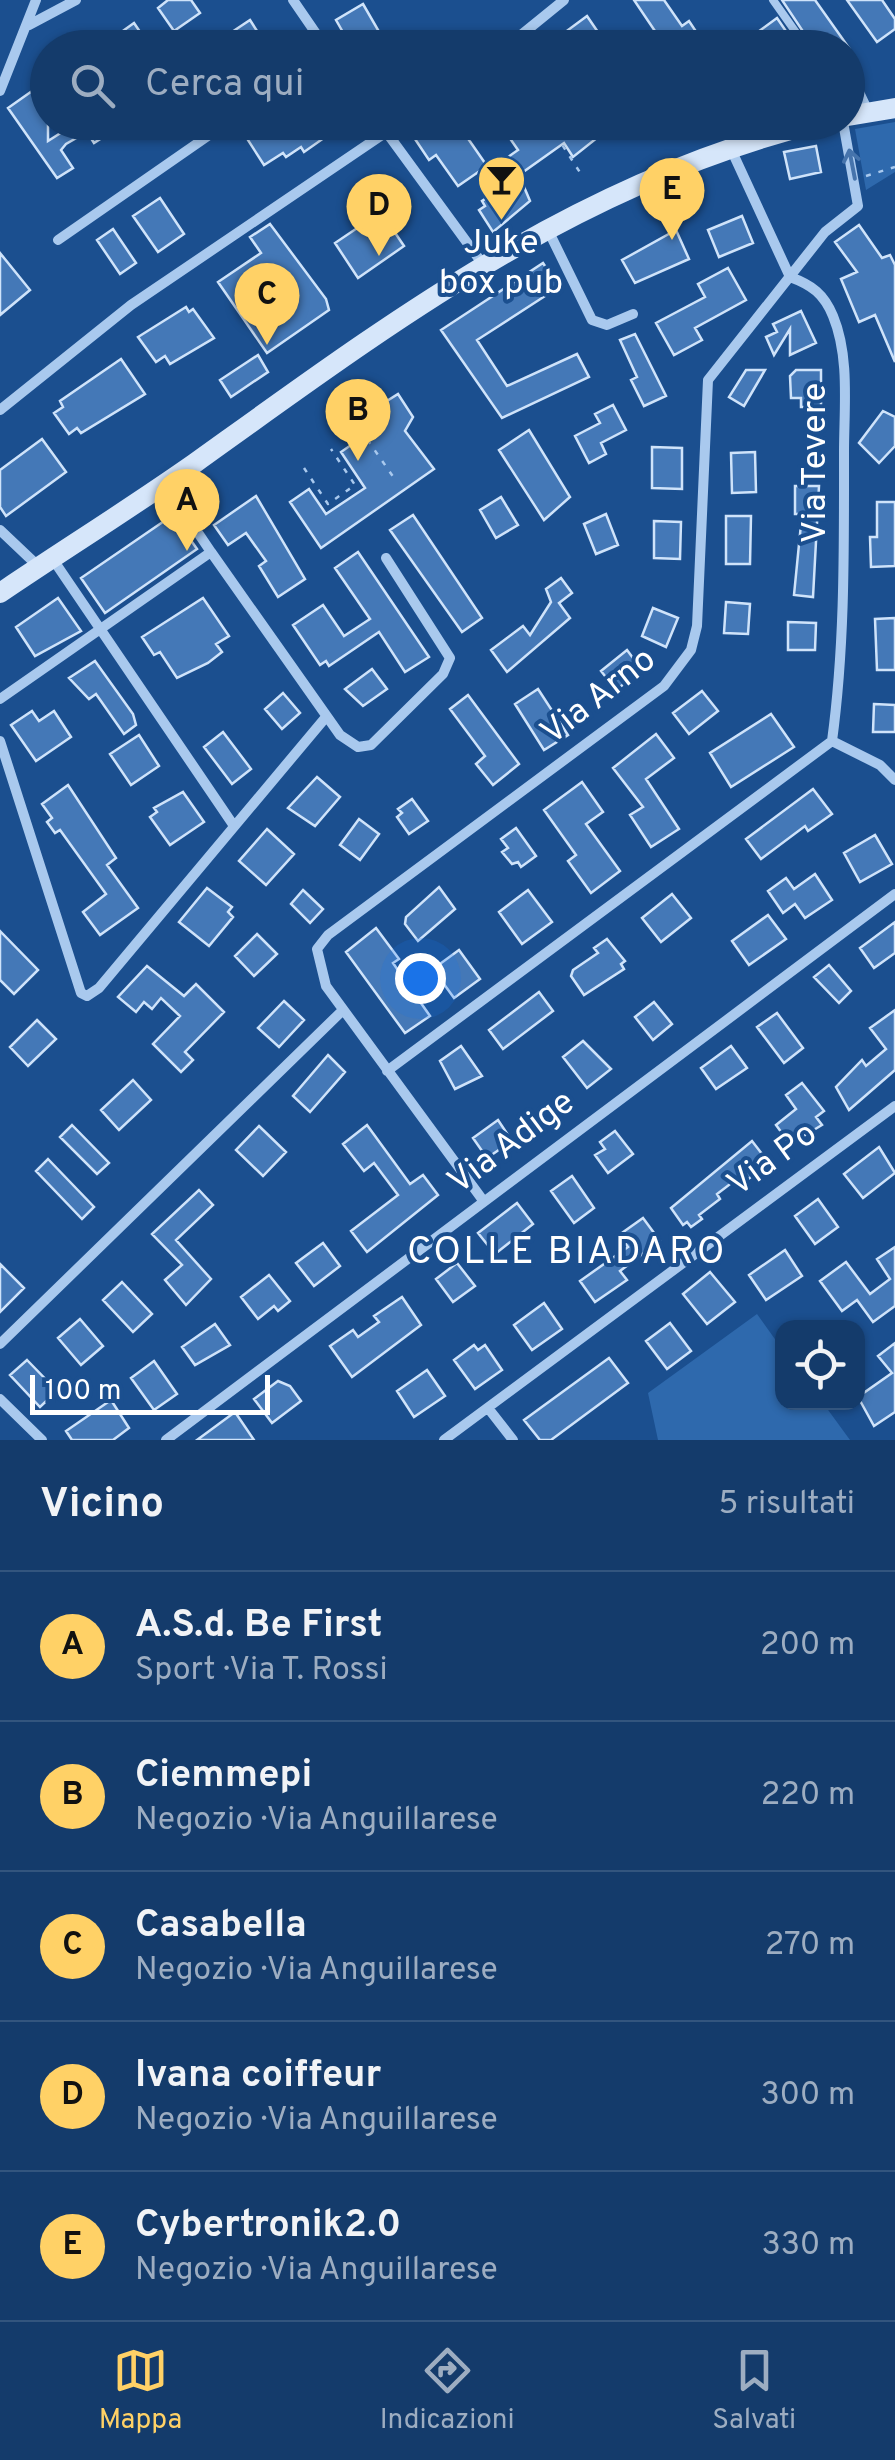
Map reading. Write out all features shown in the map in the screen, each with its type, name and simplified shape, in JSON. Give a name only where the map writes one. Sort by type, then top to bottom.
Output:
[{"type":"main road","points":[[865,113],[895,108]]},
{"type":"main road","points":[[0,594],[482,263],[661,173],[755,140]]},
{"type":"street","points":[[0,92],[36,0]]},
{"type":"street","points":[[28,25],[76,0]]},
{"type":"street","points":[[293,0],[314,30]]},
{"type":"street","points":[[527,30],[564,0]]},
{"type":"street","points":[[58,240],[202,140]]},
{"type":"street","points":[[0,410],[130,305],[365,140]]},
{"type":"street","points":[[391,140],[482,263]]},
{"type":"street","points":[[790,278],[825,232],[858,206],[847,140]]},
{"type":"street","name":"Via Tevere","points":[[730,147],[790,278],[811,284],[826,299],[844,358],[842,652],[832,741]]},
{"type":"street","points":[[547,228],[592,320],[607,326],[632,314]]},
{"type":"street","name":"Via Arno","points":[[343,1010],[320,973],[320,942],[664,686],[681,669],[697,626],[708,380],[790,278]]},
{"type":"street","points":[[164,484],[326,717],[349,743],[371,745],[448,665],[448,650],[386,558]]},
{"type":"street","points":[[0,530],[46,562],[100,629],[234,826]]},
{"type":"street","points":[[0,700],[211,552]]},
{"type":"street","points":[[0,741],[62,942],[81,993],[87,996],[99,988],[326,717]]},
{"type":"street","points":[[387,1071],[832,741],[880,765],[895,780]]},
{"type":"street","name":"Via Adige","points":[[166,1440],[482,1199],[895,894]]},
{"type":"street","points":[[0,1344],[343,1010],[482,1199]]},
{"type":"street","name":"Via Po","points":[[444,1440],[895,1106]]},
{"type":"street","points":[[0,1399],[42,1440]]},
{"type":"street","points":[[488,1408],[514,1440]]},
{"type":"lane","points":[[773,0],[794,30]]},
{"type":"lane","points":[[865,103],[870,112]]},
{"type":"path","points":[[563,140],[561,144],[581,174]]},
{"type":"path","points":[[856,182],[895,167]]},
{"type":"path","points":[[360,429],[394,478]]},
{"type":"path","points":[[304,468],[328,504],[355,485],[331,449]]},
{"type":"shaded area","points":[[895,122],[895,172],[866,190],[857,140],[865,140],[865,127]]},
{"type":"shaded area","points":[[757,1314],[775,1339],[775,1410],[828,1410],[850,1440],[658,1440],[648,1393]]},
{"type":"building","points":[[168,0],[191,0],[200,13],[173,30],[158,8]]},
{"type":"building","points":[[634,0],[664,0],[682,26],[689,21],[695,30],[654,30]]},
{"type":"building","points":[[782,0],[815,0],[836,30],[802,30]]},
{"type":"building","points":[[847,0],[882,0],[895,19],[895,29],[877,42]]},
{"type":"building","points":[[363,4],[378,30],[342,30],[336,20]]},
{"type":"building","points":[[587,16],[597,30],[568,30]]},
{"type":"building","points":[[777,18],[785,30],[761,30]]},
{"type":"building","points":[[250,20],[256,30],[235,30]]},
{"type":"building","points":[[30,93],[30,139],[8,108]]},
{"type":"building","points":[[30,140],[73,140],[61,150],[73,168],[57,178]]},
{"type":"building","points":[[248,140],[321,140],[304,152],[301,147],[264,165]]},
{"type":"building","points":[[416,140],[469,140],[487,166],[458,186],[436,155],[429,160]]},
{"type":"building","points":[[511,140],[594,140],[573,157],[564,143],[519,175],[530,201],[493,232],[479,210],[485,206],[482,201],[507,185],[494,167],[518,150]]},
{"type":"building","points":[[816,146],[821,172],[790,179],[784,152]]},
{"type":"building","points":[[160,198],[184,234],[158,252],[133,216]]},
{"type":"building","points":[[381,212],[404,246],[358,278],[335,243]]},
{"type":"building","points":[[742,216],[753,243],[719,257],[708,230]]},
{"type":"building","points":[[270,224],[326,299],[329,310],[267,353],[218,282],[261,253],[250,237]]},
{"type":"building","points":[[859,225],[882,258],[890,255],[895,265],[895,362],[875,315],[859,322],[841,279],[857,272],[835,242]]},
{"type":"building","points":[[113,229],[136,263],[120,274],[97,240]]},
{"type":"building","points":[[676,230],[689,259],[635,283],[622,260]]},
{"type":"building","points":[[0,253],[30,290],[0,315]]},
{"type":"building","points":[[543,263],[559,287],[477,340],[507,386],[577,354],[589,377],[502,418],[441,330]]},
{"type":"building","points":[[728,268],[746,300],[695,328],[702,340],[674,355],[656,323],[705,297],[698,284]]},
{"type":"building","points":[[186,307],[189,312],[193,309],[214,338],[170,364],[165,356],[156,362],[138,337]]},
{"type":"building","points":[[801,311],[816,343],[790,355],[790,329],[774,355],[766,337],[777,332],[773,324]]},
{"type":"building","points":[[635,334],[666,396],[644,406],[631,380],[637,377],[620,340]]},
{"type":"building","points":[[258,355],[268,372],[231,397],[220,380]]},
{"type":"building","points":[[121,359],[145,394],[81,433],[77,428],[69,434],[54,413],[63,407],[60,401]]},
{"type":"building","points":[[746,370],[765,370],[744,406],[729,397]]},
{"type":"building","points":[[796,370],[821,370],[821,407],[801,407],[801,398],[791,398],[790,376]]},
{"type":"building","points":[[398,394],[413,417],[405,431],[434,469],[321,548],[290,502],[309,489],[326,514],[365,488],[341,452],[377,427],[368,413]]},
{"type":"building","points":[[613,405],[626,430],[601,443],[606,454],[589,463],[575,436],[600,423],[595,414]]},
{"type":"building","points":[[883,411],[895,417],[895,446],[879,463],[859,443]]},
{"type":"building","points":[[529,430],[570,497],[544,520],[499,450]]},
{"type":"building","points":[[42,439],[66,472],[6,516],[0,507],[0,470]]},
{"type":"building","points":[[652,447],[682,448],[682,489],[652,488]]},
{"type":"building","points":[[755,452],[756,492],[732,493],[731,453]]},
{"type":"building","points":[[795,486],[819,486],[813,597],[794,595],[802,514],[795,514]]},
{"type":"building","points":[[256,496],[305,579],[278,597],[259,566],[266,561],[246,533],[228,545],[214,525]]},
{"type":"building","points":[[501,497],[518,525],[496,538],[480,510]]},
{"type":"building","points":[[877,502],[895,502],[895,566],[871,567],[870,537],[877,537]]},
{"type":"building","points":[[606,514],[618,545],[596,554],[584,524]]},
{"type":"building","points":[[173,515],[197,549],[105,613],[81,578]]},
{"type":"building","points":[[413,515],[482,618],[462,632],[390,530]]},
{"type":"building","points":[[726,516],[751,516],[750,564],[726,564]]},
{"type":"building","points":[[654,521],[681,522],[680,559],[654,558]]},
{"type":"building","points":[[358,552],[429,657],[405,672],[379,632],[329,666],[326,661],[320,665],[293,625],[323,605],[344,636],[370,619],[335,568]]},
{"type":"building","points":[[561,578],[572,593],[559,603],[570,618],[507,672],[491,650],[523,626],[530,635],[551,602],[546,589]]},
{"type":"building","points":[[58,598],[81,631],[35,656],[16,627]]},
{"type":"building","points":[[203,598],[229,636],[216,644],[222,652],[177,678],[160,652],[154,655],[142,637]]},
{"type":"building","points":[[726,602],[750,604],[748,634],[724,633]]},
{"type":"building","points":[[653,608],[678,618],[666,647],[642,636]]},
{"type":"building","points":[[895,618],[895,670],[877,670],[875,619]]},
{"type":"building","points":[[788,622],[816,623],[815,650],[788,650]]},
{"type":"building","points":[[627,650],[642,670],[616,690],[601,671]]},
{"type":"building","points":[[95,661],[133,714],[136,725],[124,734],[96,694],[89,699],[69,678]]},
{"type":"building","points":[[372,669],[387,689],[363,706],[345,689]]},
{"type":"building","points":[[538,689],[568,735],[544,750],[515,704]]},
{"type":"building","points":[[702,691],[718,711],[689,734],[673,713]]},
{"type":"building","points":[[283,693],[300,713],[282,729],[265,709]]},
{"type":"building","points":[[468,695],[519,764],[493,785],[476,764],[485,756],[450,709]]},
{"type":"building","points":[[874,704],[895,705],[895,732],[873,732]]},
{"type":"building","points":[[32,711],[39,721],[54,711],[71,737],[36,761],[11,725]]},
{"type":"building","points":[[771,714],[794,747],[731,787],[710,753]]},
{"type":"building","points":[[223,732],[251,769],[232,784],[204,747]]},
{"type":"building","points":[[656,734],[674,758],[646,779],[679,829],[651,847],[630,815],[643,807],[613,768]]},
{"type":"building","points":[[139,735],[159,766],[131,785],[110,754]]},
{"type":"building","points":[[317,777],[340,797],[315,826],[288,808]]},
{"type":"building","points":[[582,782],[603,812],[586,824],[620,871],[591,893],[568,861],[576,855],[544,810]]},
{"type":"building","points":[[68,785],[116,858],[107,865],[138,908],[100,935],[83,912],[106,894],[60,830],[55,833],[47,822],[52,818],[42,804]]},
{"type":"building","points":[[813,789],[832,814],[808,831],[805,826],[761,859],[746,839]]},
{"type":"building","points":[[183,792],[204,822],[170,845],[150,817],[157,812],[154,808]]},
{"type":"building","points":[[412,799],[428,821],[409,834],[397,817],[402,813],[398,809]]},
{"type":"building","points":[[359,819],[379,834],[360,860],[340,845]]},
{"type":"building","points":[[516,828],[536,856],[521,867],[518,862],[512,864],[502,852],[508,848],[501,839]]},
{"type":"building","points":[[267,829],[294,854],[266,885],[239,861]]},
{"type":"building","points":[[875,835],[892,864],[860,882],[844,853]]},
{"type":"building","points":[[815,874],[832,900],[805,918],[795,904],[783,913],[768,891],[786,878],[794,889]]},
{"type":"building","points":[[439,887],[455,909],[418,941],[405,924],[406,917]]},
{"type":"building","points":[[207,888],[232,907],[228,912],[233,917],[209,946],[179,922]]},
{"type":"building","points":[[303,890],[323,909],[310,923],[291,904]]},
{"type":"building","points":[[528,890],[552,922],[522,944],[499,912]]},
{"type":"building","points":[[672,894],[691,918],[661,942],[642,918]]},
{"type":"building","points":[[768,915],[786,939],[749,965],[732,941]]},
{"type":"building","points":[[895,922],[895,953],[874,968],[860,948]]},
{"type":"building","points":[[376,928],[399,959],[393,963],[430,1016],[405,1033],[346,952]]},
{"type":"building","points":[[0,931],[38,970],[14,994],[0,980]]},
{"type":"building","points":[[257,934],[277,954],[254,976],[235,956]]},
{"type":"building","points":[[607,939],[625,961],[621,964],[624,969],[584,995],[571,976],[573,970],[598,953],[594,948]]},
{"type":"building","points":[[459,950],[480,979],[454,998],[433,969]]},
{"type":"building","points":[[829,965],[851,991],[839,1003],[814,977]]},
{"type":"building","points":[[147,966],[184,996],[196,984],[224,1012],[185,1052],[193,1060],[181,1072],[153,1044],[180,1016],[161,998],[152,1009],[144,1002],[136,1012],[118,997]]},
{"type":"building","points":[[539,992],[553,1011],[503,1049],[489,1030]]},
{"type":"building","points":[[284,1001],[304,1020],[279,1047],[258,1028]]},
{"type":"building","points":[[654,1002],[672,1024],[653,1040],[635,1017]]},
{"type":"building","points":[[895,1010],[895,1070],[849,1110],[836,1087],[862,1060],[866,1066],[886,1049],[870,1028]]},
{"type":"building","points":[[777,1013],[803,1048],[784,1063],[757,1027]]},
{"type":"building","points":[[37,1020],[56,1039],[28,1066],[10,1047]]},
{"type":"building","points":[[583,1041],[611,1069],[587,1088],[563,1057]]},
{"type":"building","points":[[461,1046],[482,1076],[455,1089],[440,1061]]},
{"type":"building","points":[[731,1046],[747,1068],[716,1089],[701,1068]]},
{"type":"building","points":[[328,1055],[345,1072],[310,1112],[293,1096]]},
{"type":"building","points":[[133,1080],[151,1100],[119,1130],[101,1110]]},
{"type":"building","points":[[802,1083],[824,1111],[816,1117],[822,1125],[790,1144],[776,1125],[796,1109],[786,1095]]},
{"type":"building","points":[[498,1120],[512,1141],[487,1158],[473,1138]]},
{"type":"building","points":[[72,1125],[109,1163],[97,1174],[60,1137]]},
{"type":"building","points":[[367,1125],[410,1184],[423,1175],[438,1195],[367,1252],[351,1231],[398,1195],[374,1163],[364,1171],[343,1144]]},
{"type":"building","points":[[259,1126],[286,1152],[263,1176],[236,1150]]},
{"type":"building","points":[[615,1131],[633,1154],[608,1173],[595,1155],[605,1149],[600,1142]]},
{"type":"building","points":[[752,1141],[769,1163],[742,1184],[738,1178],[717,1194],[720,1199],[699,1215],[702,1219],[691,1227],[687,1222],[683,1225],[671,1208]]},
{"type":"building","points":[[879,1147],[895,1173],[863,1198],[844,1174]]},
{"type":"building","points":[[48,1159],[94,1207],[82,1219],[36,1171]]},
{"type":"building","points":[[572,1176],[594,1208],[574,1223],[551,1191]]},
{"type":"building","points":[[199,1190],[213,1205],[176,1240],[211,1279],[186,1305],[165,1280],[182,1265],[152,1234]]},
{"type":"building","points":[[818,1199],[838,1227],[815,1244],[795,1216]]},
{"type":"building","points":[[517,1203],[533,1224],[495,1254],[478,1233]]},
{"type":"building","points":[[643,1218],[660,1241],[620,1271],[627,1280],[595,1302],[580,1281],[628,1247],[619,1235]]},
{"type":"building","points":[[323,1243],[340,1266],[314,1286],[296,1263]]},
{"type":"building","points":[[895,1247],[895,1306],[873,1322],[857,1300],[842,1311],[820,1281],[846,1262],[870,1294],[890,1279],[877,1259]]},
{"type":"building","points":[[785,1250],[802,1276],[766,1300],[749,1275]]},
{"type":"building","points":[[457,1263],[475,1286],[453,1302],[436,1279]]},
{"type":"building","points":[[0,1264],[24,1288],[0,1312]]},
{"type":"building","points":[[710,1272],[735,1302],[707,1324],[683,1294]]},
{"type":"building","points":[[269,1275],[290,1301],[278,1311],[274,1306],[258,1319],[241,1297]]},
{"type":"building","points":[[122,1282],[152,1314],[133,1332],[103,1300]]},
{"type":"building","points":[[402,1297],[421,1325],[352,1377],[330,1346],[353,1330],[358,1337],[379,1322],[374,1316]]},
{"type":"building","points":[[544,1303],[562,1329],[532,1350],[514,1325]]},
{"type":"building","points":[[80,1319],[103,1346],[81,1365],[58,1338]]},
{"type":"building","points":[[670,1323],[691,1351],[667,1369],[646,1341]]},
{"type":"building","points":[[215,1324],[230,1345],[195,1365],[182,1347]]},
{"type":"building","points":[[895,1343],[895,1412],[874,1426],[865,1410],[865,1392],[892,1373],[878,1356]]},
{"type":"building","points":[[474,1345],[478,1350],[485,1345],[502,1370],[475,1389],[454,1360]]},
{"type":"building","points":[[609,1358],[628,1383],[551,1440],[540,1440],[524,1420]]},
{"type":"building","points":[[27,1360],[57,1391],[40,1407],[10,1375]]},
{"type":"building","points":[[154,1361],[177,1394],[154,1410],[131,1378]]},
{"type":"building","points":[[427,1370],[445,1396],[414,1417],[397,1391]]},
{"type":"building","points":[[278,1381],[290,1386],[301,1401],[272,1423],[254,1399]]},
{"type":"building","points":[[111,1400],[129,1428],[113,1440],[72,1440],[66,1431]]},
{"type":"building","points":[[235,1412],[254,1440],[197,1440]]},
{"type":"place","name":"Juke box pub","points":[[501,222]]},
{"type":"place","name":"Cybertronik2.0","points":[[672,240]]},
{"type":"place","name":"Ivana coiffeur","points":[[379,256]]},
{"type":"place","name":"Casabella","points":[[267,345]]},
{"type":"place","name":"Ciemmepi","points":[[358,461]]},
{"type":"place","name":"A.S.d. Be First","points":[[187,551]]},
{"type":"district","name":"COLLE BIADARO","points":[[567,1253]]}]
